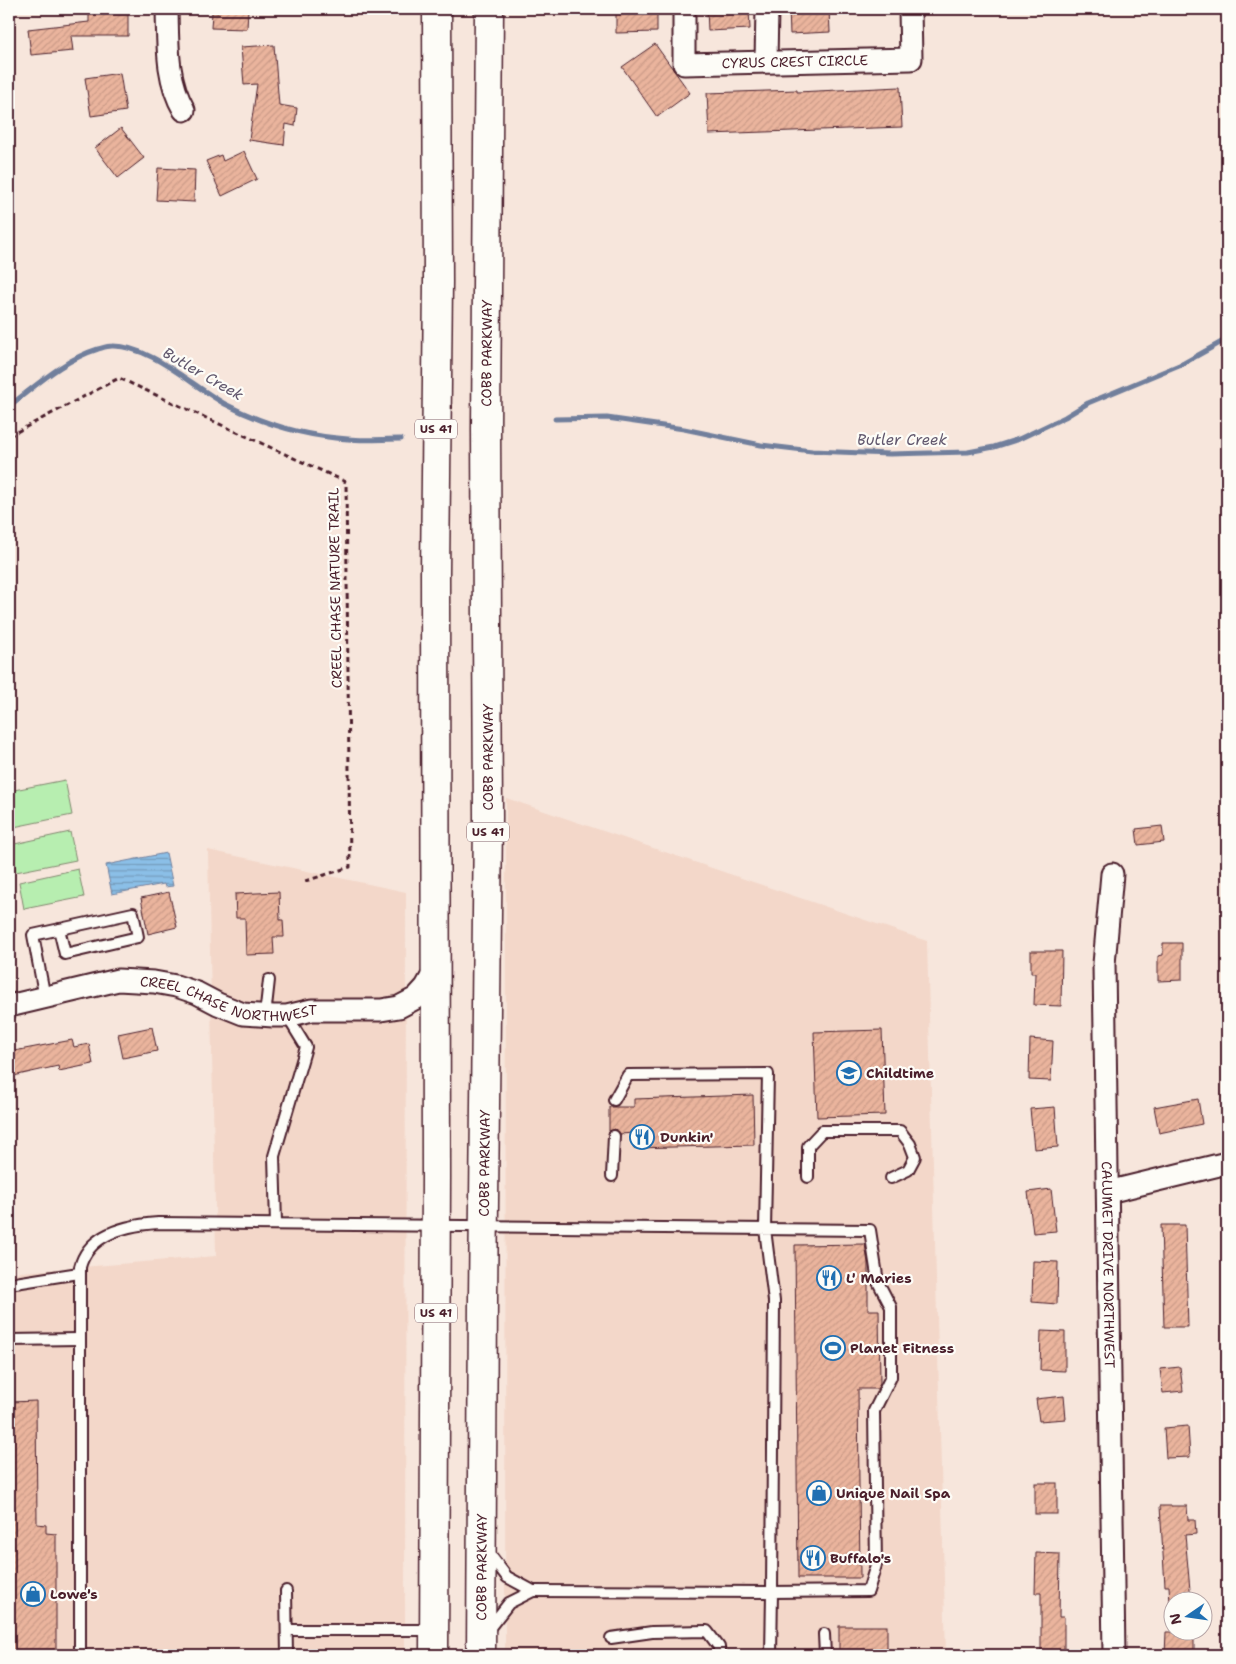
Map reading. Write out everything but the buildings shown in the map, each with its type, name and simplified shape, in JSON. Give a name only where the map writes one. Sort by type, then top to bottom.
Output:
[{"type":"main road","name":"US 41","points":[[434,1642],[437,9]]},
{"type":"main road","name":"COBB PARKWAY","points":[[481,1646],[483,1225],[488,817],[486,420],[489,9]]},
{"type":"street","points":[[167,9],[168,63],[178,99],[184,110]]},
{"type":"street","name":"CYRUS CREST CIRCLE","points":[[684,9],[684,64],[911,59],[910,9]]},
{"type":"street","points":[[766,61],[767,9]]},
{"type":"street","name":"CALUMET DRIVE NORTHWEST","points":[[1112,874],[1104,964],[1114,1655]]},
{"type":"street","name":"CREEL CHASE NORTHWEST","points":[[9,1006],[118,980],[154,982],[176,986],[197,993],[243,1014],[287,1016],[312,1010],[381,1010],[399,1007],[416,998],[426,987],[435,971]]},
{"type":"street","points":[[1108,1192],[1227,1163]]},
{"type":"lane","points":[[45,998],[33,935],[60,929],[133,913],[138,937],[64,954],[60,929]]},
{"type":"lane","points":[[265,1016],[269,980]]},
{"type":"lane","points":[[276,1224],[274,1156],[306,1047],[287,1016]]},
{"type":"lane","points":[[614,1100],[628,1075],[768,1074],[765,1229],[774,1301],[771,1655]]},
{"type":"lane","points":[[808,1177],[808,1146],[822,1131],[900,1132],[910,1144],[915,1157],[908,1170],[892,1178]]},
{"type":"lane","points":[[612,1176],[614,1136]]},
{"type":"lane","points":[[80,1655],[79,1273],[82,1260],[95,1242],[104,1235],[127,1228],[158,1223],[436,1224],[870,1230],[878,1282],[891,1307],[891,1377],[874,1411],[876,1565],[868,1591],[533,1591],[509,1603],[481,1646]]},
{"type":"lane","points":[[9,1284],[79,1273]]},
{"type":"lane","points":[[9,1340],[79,1339]]},
{"type":"lane","points":[[482,1543],[507,1577],[533,1591]]},
{"type":"lane","points":[[286,1590],[287,1655]]},
{"type":"lane","points":[[287,1630],[434,1642]]},
{"type":"lane","points":[[611,1638],[652,1632],[707,1631],[719,1647],[719,1655]]},
{"type":"lane","points":[[824,1634],[825,1655]]},
{"type":"path","name":"CREEL CHASE NATURE TRAIL","points":[[9,436],[119,378],[346,482],[350,867],[302,882]]},
{"type":"shaded area","points":[[506,798],[927,941],[946,1655],[505,1655]]},
{"type":"shaded area","points":[[208,850],[406,892],[405,1655],[9,1655],[9,1273],[216,1256]]},
{"type":"green space","points":[[65,780],[72,815],[9,828],[9,791]]},
{"type":"green space","points":[[70,832],[76,860],[16,872],[10,845]]},
{"type":"green space","points":[[78,869],[84,897],[24,909],[19,882]]},
{"type":"water","points":[[166,853],[173,886],[165,887],[164,884],[112,894],[106,865]]},
{"type":"waterway","name":"Butler Creek","points":[[555,419],[607,418],[684,429],[761,445],[812,451],[890,454],[968,452],[994,447],[1019,439],[1065,417],[1088,403],[1184,363],[1227,339]]},
{"type":"waterway","name":"Butler Creek","points":[[9,406],[62,366],[73,360],[106,347],[126,347],[156,359],[225,404],[269,423],[300,432],[332,437],[361,440],[401,439]]},
{"type":"place","name":"Childtime","points":[[849,1073]]},
{"type":"place","name":"Dunkin'","points":[[642,1137]]},
{"type":"place","name":"L' Maries","points":[[829,1278]]},
{"type":"place","name":"Planet Fitness","points":[[833,1348]]},
{"type":"place","name":"Unique Nail Spa","points":[[819,1493]]},
{"type":"place","name":"Buffalo's","points":[[813,1558]]},
{"type":"place","name":"Lowe's","points":[[33,1594]]}]
